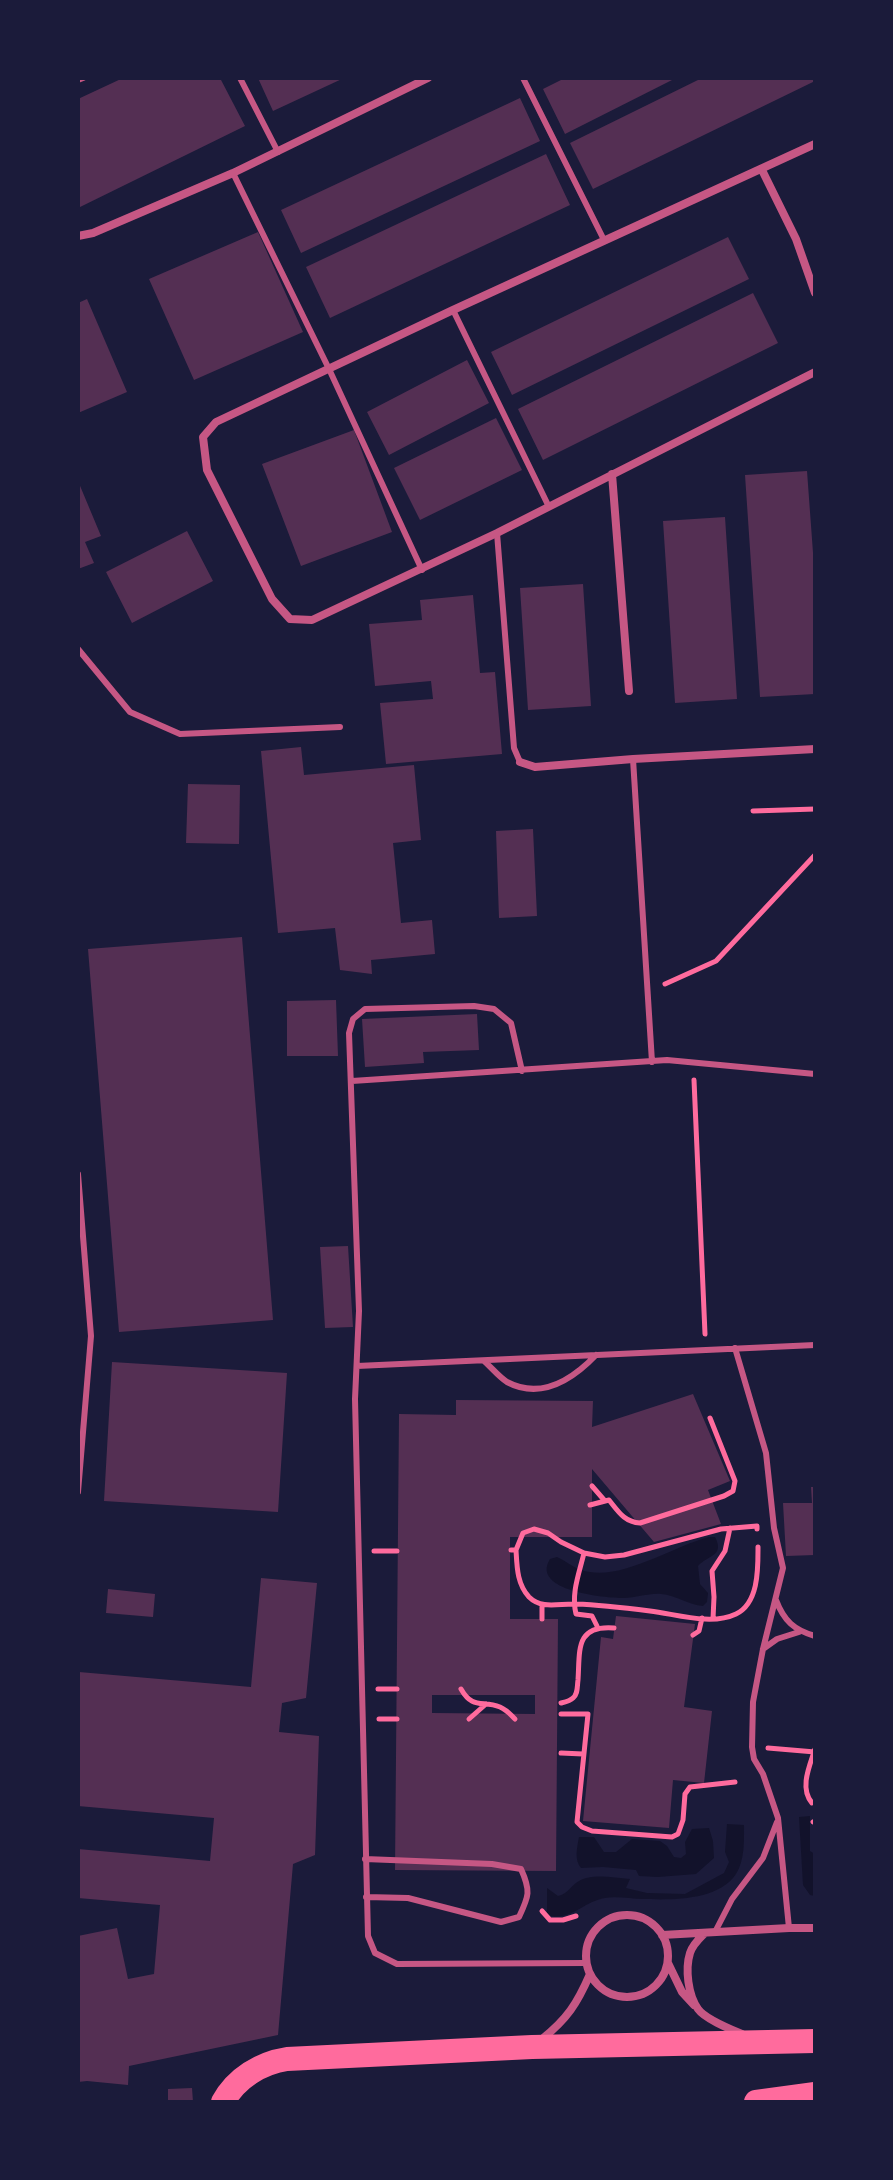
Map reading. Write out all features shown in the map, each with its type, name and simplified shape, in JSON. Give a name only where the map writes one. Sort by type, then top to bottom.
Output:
[{"type":"highway","points":[[223,2102],[233,2088],[269,2062],[532,2047],[815,2041]]},
{"type":"highway","points":[[756,2102],[815,2094]]},
{"type":"street","points":[[78,236],[93,233],[233,173],[428,78]]},
{"type":"street","points":[[815,144],[216,422],[203,437],[207,470],[272,599],[290,619],[312,620],[422,570],[815,372]]},
{"type":"street","points":[[762,170],[796,239],[815,293]]},
{"type":"street","points":[[612,474],[629,691]]},
{"type":"street","points":[[520,762],[535,767],[815,749]]},
{"type":"street","points":[[619,1915],[644,1918],[662,1935],[667,1948],[663,1975],[655,1986],[630,1997],[607,1992],[597,1984],[586,1963],[585,1950],[596,1928],[619,1915]]},
{"type":"street","points":[[662,1935],[815,1928]]},
{"type":"street","points":[[699,2011],[691,1992],[689,1956],[695,1943],[710,1932]]},
{"type":"street","points":[[667,1962],[682,1992],[699,2011],[727,2028],[763,2042]]},
{"type":"street","points":[[532,2047],[559,2026],[579,2000],[590,1974]]},
{"type":"lane","points":[[240,78],[278,152]]},
{"type":"lane","points":[[523,78],[604,240]]},
{"type":"lane","points":[[233,173],[329,369],[422,570]]},
{"type":"lane","points":[[453,310],[549,507]]},
{"type":"lane","points":[[497,533],[514,748],[520,762]]},
{"type":"lane","points":[[78,649],[130,712],[180,734],[340,727]]},
{"type":"lane","points":[[633,759],[652,1062]]},
{"type":"lane","points":[[522,1071],[511,1023],[494,1009],[474,1006],[365,1009],[353,1019],[349,1033],[359,1311],[355,1399],[368,1936],[375,1953],[397,1964],[586,1963]]},
{"type":"lane","points":[[352,1081],[667,1060],[815,1074]]},
{"type":"lane","points":[[78,1174],[91,1336],[78,1492]]},
{"type":"lane","points":[[357,1366],[815,1345]]},
{"type":"lane","points":[[735,1348],[766,1453],[774,1528],[783,1568],[753,1702],[752,1747],[778,1818],[789,1928]]},
{"type":"lane","points":[[484,1361],[507,1381],[533,1389],[557,1384],[579,1373],[597,1355]]},
{"type":"lane","points":[[776,1600],[781,1614],[800,1632],[815,1636]]},
{"type":"lane","points":[[763,1649],[777,1639],[800,1632]]},
{"type":"lane","points":[[710,1932],[763,1858],[778,1818]]},
{"type":"lane","points":[[365,1859],[492,1864],[521,1869],[529,1886],[519,1917],[501,1922],[408,1898],[366,1897]]},
{"type":"path","points":[[753,811],[815,809]]},
{"type":"path","points":[[647,993],[716,961],[815,855]]},
{"type":"path","points":[[693,1063],[706,1349]]},
{"type":"path","points":[[590,1505],[609,1500],[625,1519],[640,1523],[733,1491],[735,1481],[710,1418]]},
{"type":"path","points":[[592,1486],[605,1501]]},
{"type":"path","points":[[757,1526],[758,1572],[751,1598],[738,1614],[713,1619],[573,1604],[542,1605],[530,1598],[517,1574],[514,1550],[523,1533],[534,1529],[548,1533],[584,1553],[605,1557],[730,1528],[757,1526]]},
{"type":"path","points":[[713,1619],[712,1571],[725,1551],[730,1528]]},
{"type":"path","points":[[584,1553],[573,1604],[576,1614],[592,1616],[597,1626]]},
{"type":"path","points":[[542,1605],[542,1619]]},
{"type":"path","points":[[693,1635],[699,1631],[702,1618]]},
{"type":"path","points":[[561,1703],[572,1700],[577,1694],[580,1652],[589,1631],[597,1626],[614,1628]]},
{"type":"path","points":[[461,1689],[472,1703],[498,1706],[515,1719]]},
{"type":"path","points":[[469,1719],[486,1704]]},
{"type":"path","points":[[561,1714],[588,1714],[577,1822],[592,1831],[672,1837],[678,1834],[683,1820],[685,1794],[690,1787],[735,1782]]},
{"type":"path","points":[[789,1750],[815,1751],[806,1792],[808,1799],[815,1802]]},
{"type":"path","points":[[561,1753],[583,1754]]},
{"type":"path","points":[[542,1898],[542,1911],[550,1920],[576,1916]]},
{"type":"shaded area","points":[[715,1537],[718,1548],[698,1566],[700,1584],[708,1593],[703,1606],[661,1594],[624,1598],[587,1594],[550,1579],[547,1570],[550,1559],[557,1557],[585,1571],[604,1573],[619,1570]]},
{"type":"shaded area","points":[[810,1816],[810,1851],[815,1854],[815,1896],[810,1895],[803,1885],[799,1817]]},
{"type":"shaded area","points":[[727,1824],[744,1825],[744,1843],[736,1874],[718,1889],[680,1899],[605,1898],[570,1914],[547,1915],[547,1888],[558,1896],[579,1881],[591,1877],[630,1879],[626,1888],[647,1893],[685,1894],[724,1873],[729,1862],[725,1852]]},
{"type":"shaded area","points":[[709,1828],[714,1858],[696,1874],[639,1876],[636,1870],[581,1868],[577,1861],[579,1837],[594,1837],[604,1852],[616,1852],[632,1839],[660,1841],[674,1857],[681,1858],[686,1854],[685,1842],[692,1829]]},
{"type":"building","points":[[123,78],[220,78],[245,126],[78,208],[78,99]]},
{"type":"building","points":[[258,78],[344,78],[273,111]]},
{"type":"building","points":[[565,78],[676,78],[565,134],[543,89]]},
{"type":"building","points":[[702,78],[815,78],[815,81],[593,189],[570,143]]},
{"type":"building","points":[[520,98],[540,141],[301,253],[281,210]]},
{"type":"building","points":[[546,154],[570,205],[330,318],[306,267]]},
{"type":"building","points":[[258,232],[303,332],[194,380],[149,279]]},
{"type":"building","points":[[728,237],[749,279],[512,395],[491,352]]},
{"type":"building","points":[[753,293],[778,343],[543,460],[518,409]]},
{"type":"building","points":[[87,299],[127,392],[78,413],[78,303]]},
{"type":"building","points":[[467,360],[489,403],[389,455],[367,412]]},
{"type":"building","points":[[496,418],[522,470],[420,520],[394,468]]},
{"type":"building","points":[[354,430],[392,532],[301,566],[262,464]]},
{"type":"building","points":[[807,471],[815,580],[815,694],[760,697],[745,475]]},
{"type":"building","points":[[78,481],[101,536],[85,542],[94,563],[78,569]]},
{"type":"building","points":[[725,517],[737,699],[675,703],[663,521]]},
{"type":"building","points":[[187,531],[213,581],[132,623],[106,572]]},
{"type":"building","points":[[583,584],[591,706],[528,710],[520,588]]},
{"type":"building","points":[[473,595],[480,673],[495,672],[502,754],[386,764],[380,703],[433,699],[431,681],[375,686],[369,624],[422,620],[420,600]]},
{"type":"building","points":[[301,747],[304,775],[414,765],[421,840],[393,843],[401,923],[432,920],[435,954],[371,960],[372,974],[340,970],[335,928],[278,933],[261,751]]},
{"type":"building","points":[[188,784],[240,785],[239,844],[186,843]]},
{"type":"building","points":[[533,829],[537,916],[499,918],[496,831]]},
{"type":"building","points":[[242,937],[273,1320],[119,1332],[88,949]]},
{"type":"building","points":[[336,1000],[338,1056],[287,1056],[287,1001]]},
{"type":"building","points":[[477,1014],[479,1050],[423,1052],[424,1063],[365,1067],[362,1019]]},
{"type":"building","points":[[348,1246],[353,1327],[325,1328],[320,1247]]},
{"type":"building","points":[[112,1362],[287,1373],[278,1512],[104,1501]]},
{"type":"building","points":[[693,1394],[730,1481],[708,1490],[721,1524],[654,1542],[592,1469],[592,1537],[510,1537],[510,1619],[558,1619],[556,1871],[395,1870],[399,1414],[456,1415],[456,1400],[593,1401],[592,1427]],"holes":[[[432,1695],[535,1695],[535,1714],[432,1713]]]},
{"type":"building","points":[[811,1487],[815,1487],[815,1555],[786,1556],[783,1503],[812,1503]]},
{"type":"building","points":[[261,1578],[317,1583],[306,1698],[282,1703],[279,1732],[319,1736],[315,1855],[293,1864],[278,2035],[129,2066],[128,2085],[78,2082],[78,1936],[117,1928],[128,1979],[154,1974],[160,1905],[78,1898],[78,1849],[210,1861],[214,1818],[78,1806],[79,1672],[251,1687]]},
{"type":"building","points":[[108,1589],[155,1594],[153,1617],[106,1613]]},
{"type":"building","points":[[616,1616],[695,1624],[684,1707],[712,1711],[704,1783],[673,1780],[669,1828],[583,1821],[601,1637],[613,1639]]},
{"type":"building","points":[[192,2088],[193,2102],[168,2102],[168,2089]]}]
